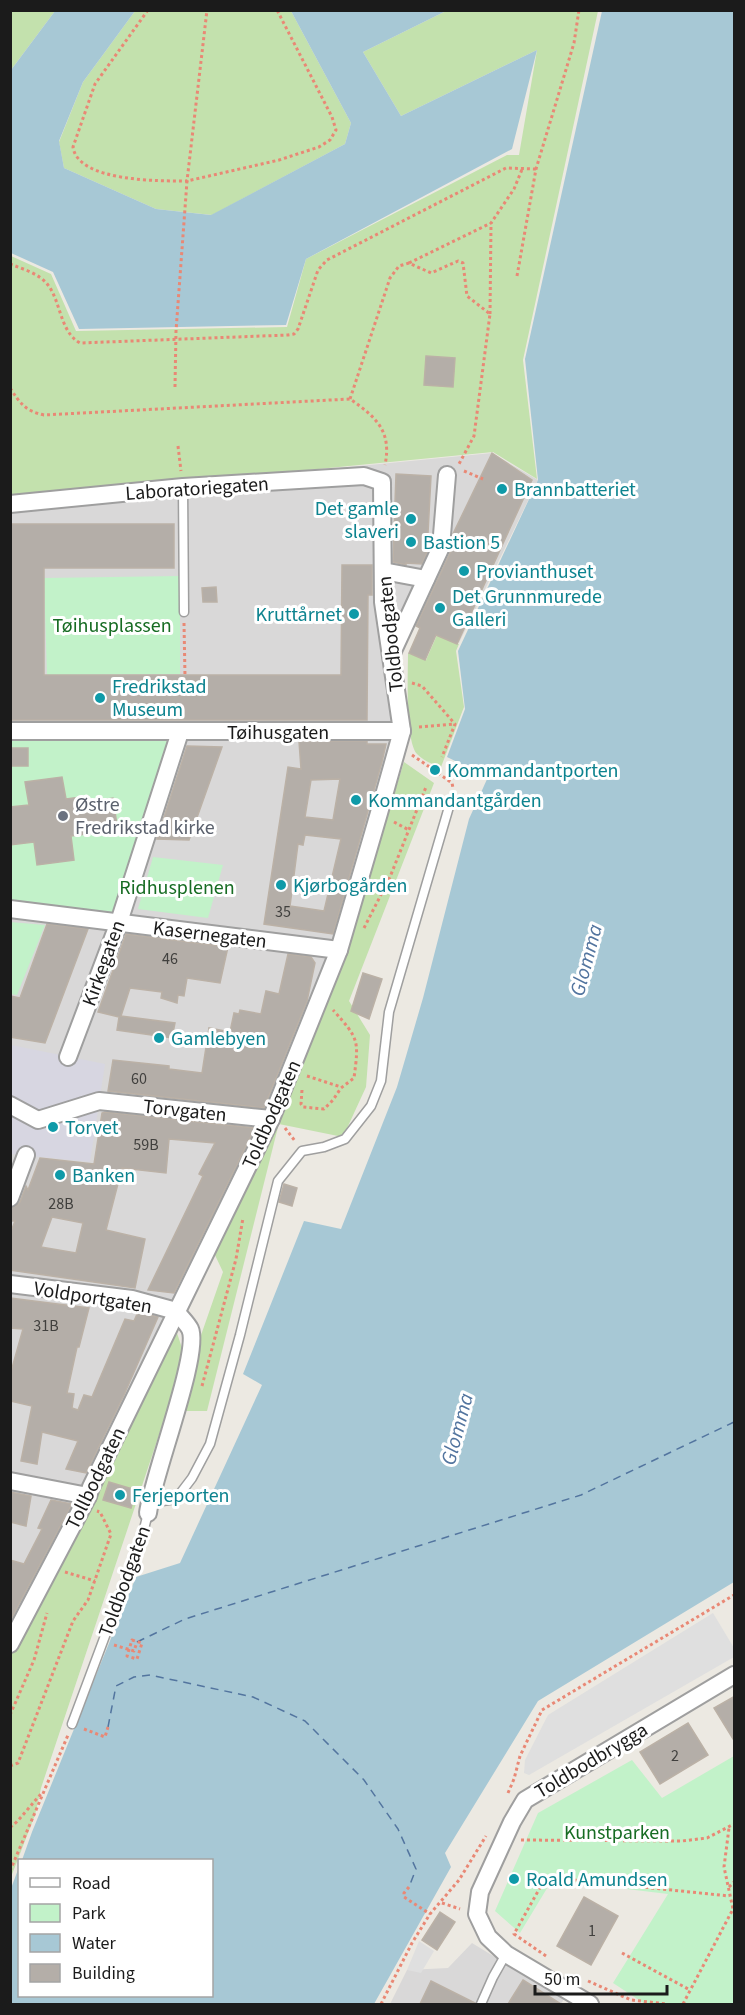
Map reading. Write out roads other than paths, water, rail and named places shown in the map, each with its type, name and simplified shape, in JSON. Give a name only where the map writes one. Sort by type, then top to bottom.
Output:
[{"type":"street","points":[[391,655],[441,548],[447,475]]},
{"type":"street","name":"Laboratoriegaten","points":[[10,504],[183,488],[363,476],[382,482]]},
{"type":"street","name":"Toldbodgaten","points":[[149,1508],[186,1375],[191,1349],[191,1331],[176,1311],[272,1119],[339,950],[401,735],[383,602],[382,482]]},
{"type":"street","points":[[383,571],[426,579]]},
{"type":"street","name":"Tøihusgaten","points":[[10,731],[401,735]]},
{"type":"street","name":"Kirkegaten","points":[[68,1057],[119,922],[180,732]]},
{"type":"street","name":"Kasernegaten","points":[[10,909],[339,950]]},
{"type":"street","name":"Torvgaten","points":[[10,1105],[38,1120],[99,1101],[272,1119]]},
{"type":"street","points":[[10,1198],[26,1155]]},
{"type":"street","name":"Voldportgaten","points":[[10,1284],[132,1299],[176,1311]]},
{"type":"street","name":"Tollbodgaten","points":[[10,1644],[86,1501],[176,1311]]},
{"type":"street","points":[[10,1481],[86,1501]]},
{"type":"street","name":"Toldbodbrygga","points":[[506,1953],[488,1937],[477,1914],[480,1893],[512,1822],[525,1800],[735,1676]]},
{"type":"street","points":[[506,1953],[572,2000],[590,2004]]},
{"type":"lane","points":[[183,488],[184,612]]},
{"type":"lane","points":[[149,1508],[176,1499],[192,1478],[210,1444],[240,1335],[278,1180],[302,1151],[324,1147],[345,1139],[371,1106],[381,1081],[389,1012],[451,800]]},
{"type":"lane","name":"Toldbodgaten","points":[[72,1724],[142,1537],[149,1508]]},
{"type":"lane","points":[[481,2004],[506,1953]]},
{"type":"water","points":[[55,11],[135,11],[83,82],[59,141],[64,168],[156,209],[211,215],[345,144],[351,123],[291,11],[446,11],[363,52],[401,116],[537,50],[512,149],[306,259],[286,325],[79,329],[53,272],[11,253],[11,70]]},
{"type":"water","name":"Glomma","points":[[602,11],[734,11],[734,1582],[538,1701],[445,1853],[451,1867],[374,2004],[11,2004],[10,1891],[18,1870],[18,1997],[213,1997],[213,1859],[22,1859],[136,1577],[180,1563],[262,1385],[243,1374],[304,1221],[341,1229],[397,1087],[423,998],[469,819],[488,777],[447,757],[465,709],[458,651],[538,480],[525,359]]},
{"type":"place","name":"Brannbatteriet","points":[[502,489]]},
{"type":"place","name":"Det gamle slaveri","points":[[411,519]]},
{"type":"place","name":"Bastion 5","points":[[411,542]]},
{"type":"place","name":"Provianthuset","points":[[464,571]]},
{"type":"place","name":"Det Grunnmurede Galleri","points":[[440,608]]},
{"type":"place","name":"Kruttårnet","points":[[354,614]]},
{"type":"place","name":"Fredrikstad Museum","points":[[100,698]]},
{"type":"place","name":"Kommandantporten","points":[[435,770]]},
{"type":"place","name":"Kommandantgården","points":[[356,800]]},
{"type":"place","name":"Østre Fredrikstad kirke","points":[[63,816]]},
{"type":"place","name":"Kjørbogården","points":[[281,885]]},
{"type":"place","name":"Gamlebyen","points":[[159,1038]]},
{"type":"place","name":"Torvet","points":[[53,1127]]},
{"type":"place","name":"Banken","points":[[60,1175]]},
{"type":"place","name":"Ferjeporten","points":[[120,1495]]},
{"type":"place","name":"Roald Amundsen","points":[[514,1879]]},
{"type":"park label","name":"Tøihusplassen","points":[[112,625]]},
{"type":"park label","name":"Ridhusplenen","points":[[177,887]]},
{"type":"park label","name":"Kunstparken","points":[[617,1832]]}]
